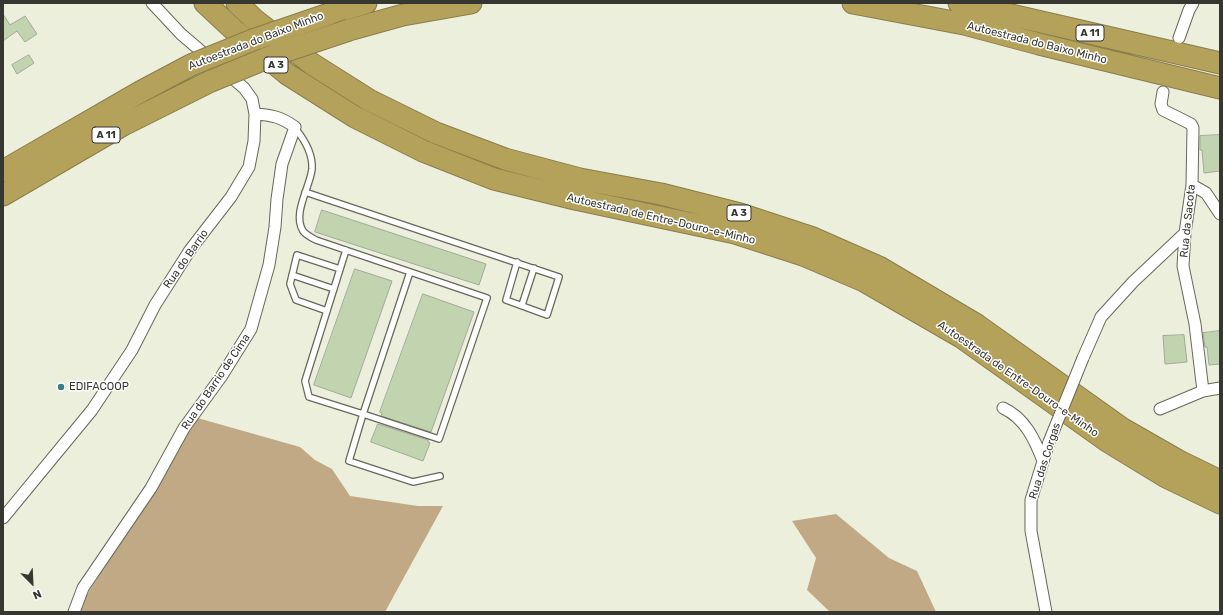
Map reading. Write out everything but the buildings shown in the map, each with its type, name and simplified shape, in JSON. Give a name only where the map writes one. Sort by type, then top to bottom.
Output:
[{"type":"highway","name":"Autoestrada de Entre-Douro-e-Minho","points":[[205,3],[286,74],[355,117],[423,151],[494,179],[575,199],[735,233],[803,255],[864,281],[961,337],[1107,441],[1166,477],[1220,503]]},
{"type":"highway","name":"Autoestrada de Entre-Douro-e-Minho","points":[[237,3],[255,20],[312,64],[369,100],[436,133],[505,159],[580,179],[661,194],[740,214],[813,238],[879,267],[977,325],[1123,429],[1179,461],[1220,481]]},
{"type":"highway","name":"Autoestrada do Baixo Minho","points":[[3,171],[94,118],[191,65],[253,40],[366,3]]},
{"type":"highway","name":"Autoestrada do Baixo Minho","points":[[3,195],[122,126],[211,81],[277,54],[349,30],[403,15],[472,3]]},
{"type":"highway","name":"Autoestrada do Baixo Minho","points":[[853,3],[964,24],[1039,44],[1220,88]]},
{"type":"highway","name":"Autoestrada do Baixo Minho","points":[[959,3],[1220,63]]},
{"type":"street","name":"Rua do Barrio","points":[[3,518],[92,410],[132,350],[155,305],[190,250],[231,197],[249,167],[254,141],[255,114],[252,99],[244,88],[182,34],[152,3]]},
{"type":"street","points":[[1179,38],[1193,3]]},
{"type":"street","name":"Rua da Sacota","points":[[1163,92],[1161,104],[1163,110],[1191,124],[1193,128],[1192,185],[1185,233],[1183,266],[1195,324],[1203,391]]},
{"type":"street","points":[[255,114],[273,116],[285,120],[294,127]]},
{"type":"street","name":"Rua do Barrio de Cima","points":[[74,612],[83,588],[151,488],[184,428],[221,377],[251,329],[269,266],[282,164],[294,127]]},
{"type":"street","points":[[1192,185],[1206,193],[1220,214]]},
{"type":"street","name":"Rua das Corgas","points":[[1046,612],[1031,531],[1031,500],[1049,442],[1083,358],[1102,317],[1133,282],[1185,233]]},
{"type":"street","points":[[1160,409],[1203,391],[1220,388]]},
{"type":"street","points":[[1003,408],[1016,415],[1026,427],[1043,462]]},
{"type":"lane","points":[[294,127],[303,137],[310,153],[312,169],[299,218],[304,232],[316,240],[346,250],[487,298],[440,439],[309,397],[305,381],[346,250]]},
{"type":"lane","points":[[305,192],[517,262],[559,277],[547,314],[506,300],[517,262]]},
{"type":"lane","points":[[327,310],[296,300],[290,284],[297,255],[340,269]]},
{"type":"lane","points":[[522,306],[534,268]]},
{"type":"lane","points":[[410,272],[349,461],[413,482],[440,476]]},
{"type":"lane","points":[[292,275],[334,289]]},
{"type":"shaded area","points":[[194,417],[300,447],[315,460],[332,469],[350,496],[418,506],[443,506],[385,612],[80,612],[86,596],[159,484]]},
{"type":"shaded area","points":[[836,514],[889,558],[917,571],[936,612],[830,612],[807,590],[816,558],[792,521]]},
{"type":"place","name":"EDIFACOOP","points":[[61,387]]}]
